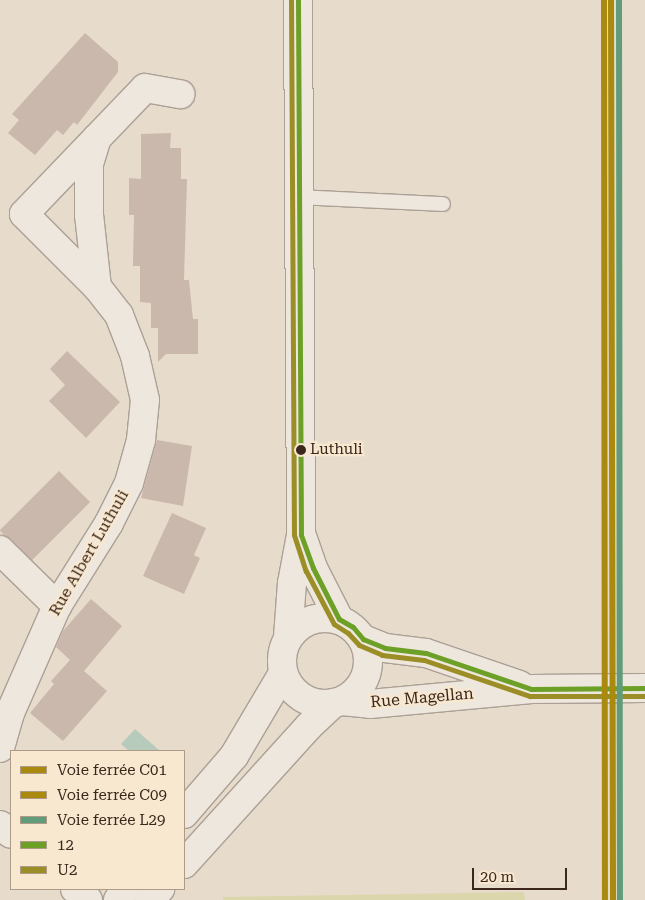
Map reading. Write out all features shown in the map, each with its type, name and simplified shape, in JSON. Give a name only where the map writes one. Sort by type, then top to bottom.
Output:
[{"type":"street","points":[[298,0],[302,535],[292,584],[288,637],[281,661],[283,673],[297,694],[308,701],[338,702]]},
{"type":"street","points":[[97,287],[89,215],[89,173],[97,138],[145,88],[180,94]]},
{"type":"street","name":"Rue Albert Luthuli","points":[[0,748],[10,713],[57,606],[113,515],[129,483],[141,440],[145,400],[135,356],[119,315],[97,287],[24,214],[97,138]]},
{"type":"street","points":[[302,535],[313,568],[339,619]]},
{"type":"street","points":[[0,550],[57,606]]},
{"type":"street","points":[[185,863],[309,726],[338,702],[354,693],[368,668],[363,639],[353,627],[339,619],[310,619],[288,637]]},
{"type":"street","name":"Rue Magellan","points":[[363,639],[385,648],[426,654],[531,689]]},
{"type":"street","points":[[185,813],[234,756],[283,673]]},
{"type":"street","name":"Rue Magellan","points":[[338,702],[370,704],[531,689],[645,688]]},
{"type":"street","points":[[0,825],[10,833]]},
{"type":"street","points":[[76,890],[88,900]]},
{"type":"street","points":[[149,900],[159,890]]},
{"type":"lane","points":[[299,196],[443,204]]},
{"type":"shaded area","points":[[135,729],[159,750],[128,750],[121,744]]},
{"type":"shaded area","points":[[524,892],[525,900],[223,900],[223,897]]},
{"type":"building","points":[[85,33],[118,62],[118,72],[77,125],[74,122],[63,135],[57,130],[35,155],[8,133],[19,120],[12,114]]},
{"type":"building","points":[[171,133],[170,148],[181,148],[181,179],[187,179],[184,280],[189,280],[193,319],[198,319],[198,354],[166,354],[158,362],[158,328],[151,328],[151,303],[140,302],[140,266],[133,266],[134,215],[129,215],[129,178],[141,179],[141,134]]},
{"type":"building","points":[[67,351],[120,402],[86,438],[49,401],[65,385],[50,369]]},
{"type":"building","points":[[157,440],[192,446],[183,506],[141,498]]},
{"type":"building","points":[[59,471],[90,502],[31,562],[0,530]]},
{"type":"building","points":[[172,513],[206,528],[194,555],[200,558],[184,594],[143,576]]},
{"type":"building","points":[[91,599],[122,626],[84,671],[107,691],[63,741],[30,713],[54,684],[51,681],[70,660],[56,647],[63,631]]},
{"type":"rail line","name":"C09","points":[[604,0],[605,900]]},
{"type":"rail line","name":"C01","points":[[611,0],[613,900]]},
{"type":"rail line","name":"L29","points":[[619,0],[620,900]]},
{"type":"transit line","name":"U2","points":[[291,0],[294,535],[306,571],[334,624],[348,633],[359,645],[382,655],[424,660],[530,696],[645,696]]},
{"type":"transit line","name":"12","points":[[298,0],[301,535],[313,568],[339,619],[353,627],[363,639],[385,648],[426,653],[531,689],[645,688]]},
{"type":"place","name":"Luthuli","points":[[301,450]]}]
